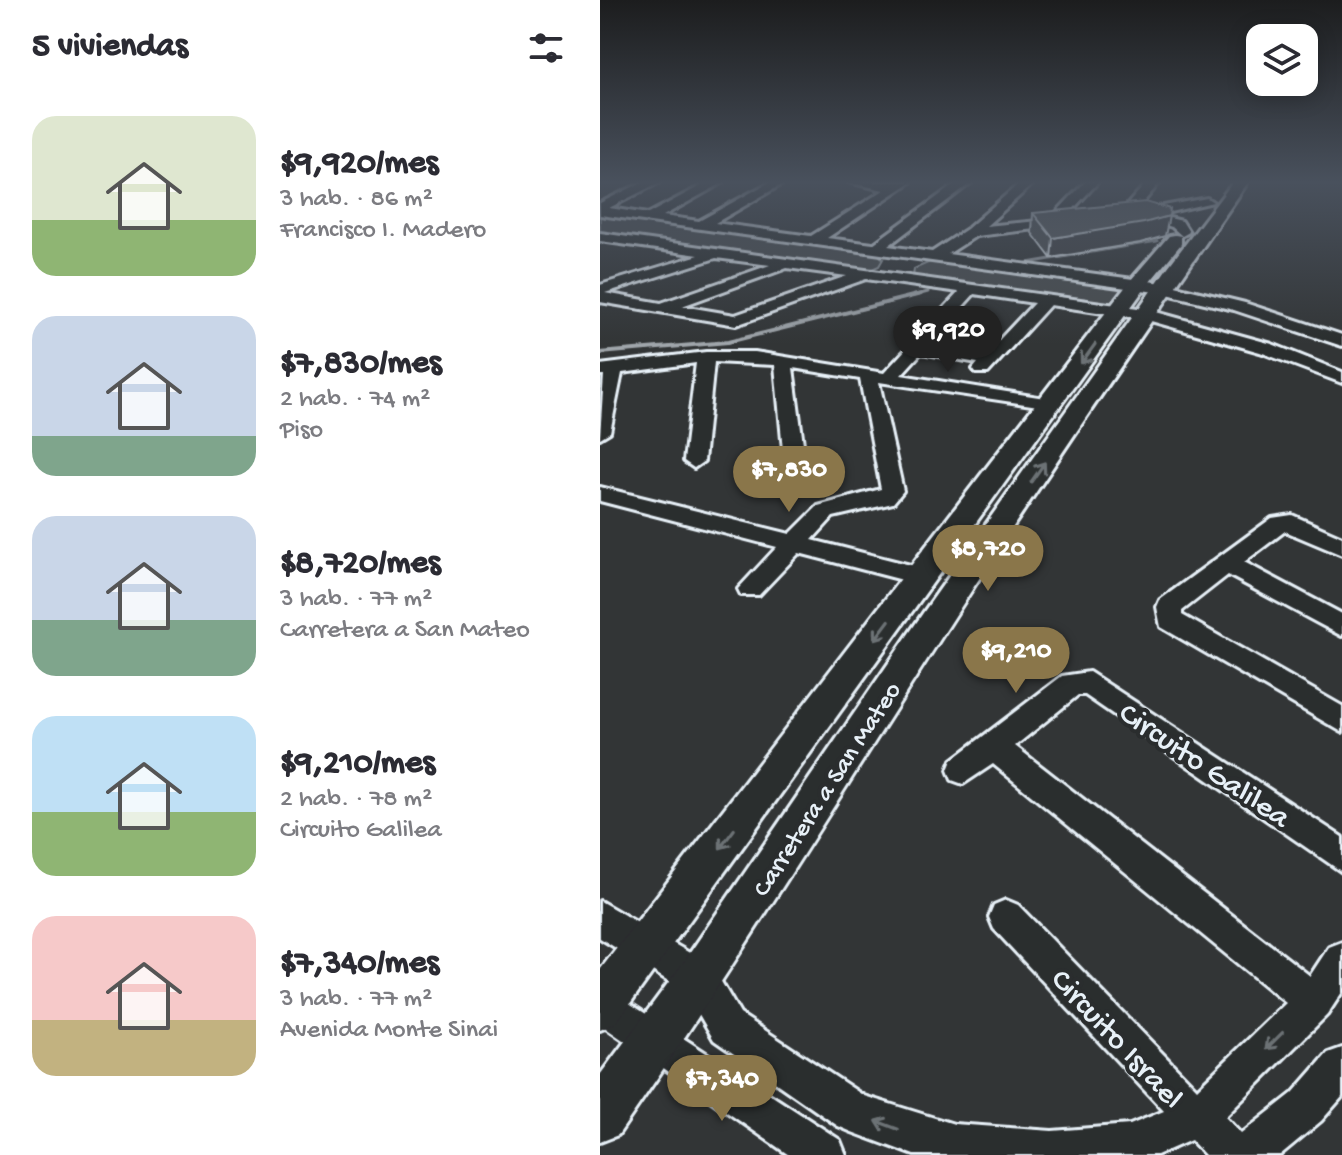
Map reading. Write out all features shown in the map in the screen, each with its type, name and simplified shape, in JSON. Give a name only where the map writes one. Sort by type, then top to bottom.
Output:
[{"type":"main road","name":"Carretera a San Mateo","points":[[600,1117],[699,979],[934,622],[1064,434],[1141,299],[1166,236]]},
{"type":"main road","name":"Carretera a San Mateo","points":[[601,1004],[648,946],[1051,405],[1195,236]]},
{"type":"main road","points":[[1051,405],[1064,409],[1058,422],[1064,434]]},
{"type":"main road","points":[[922,576],[934,578],[938,584],[925,607],[934,622]]},
{"type":"street","points":[[783,236],[934,257],[1141,299],[1342,378]]},
{"type":"street","points":[[814,240],[820,236]]},
{"type":"street","points":[[875,249],[893,236]]},
{"type":"street","points":[[934,257],[966,236]]},
{"type":"street","points":[[600,237],[1045,301],[1141,299],[1239,306],[1342,341]]},
{"type":"street","points":[[615,253],[645,244]]},
{"type":"street","points":[[881,279],[909,254]]},
{"type":"street","points":[[600,290],[715,255]]},
{"type":"street","points":[[662,308],[787,264]]},
{"type":"street","points":[[600,297],[721,320],[747,317],[863,275]]},
{"type":"street","points":[[879,376],[915,347],[969,291]]},
{"type":"street","points":[[915,347],[986,364],[1045,301]]},
{"type":"street","points":[[601,431],[607,369],[706,357],[783,360],[1051,405]]},
{"type":"street","points":[[694,461],[706,357]]},
{"type":"street","points":[[783,360],[797,482]]},
{"type":"street","points":[[750,589],[794,541],[835,506],[885,498],[892,491],[879,376]]},
{"type":"street","points":[[600,494],[922,576]]},
{"type":"street","points":[[1342,547],[1292,523],[1280,523],[1229,565],[1169,607],[1170,620],[1342,720]]},
{"type":"street","points":[[1229,565],[1342,626]]},
{"type":"street","name":"Circuito Galilea","points":[[963,770],[1072,684],[1089,683],[1342,856]]},
{"type":"street","points":[[993,747],[1314,1002]]},
{"type":"street","name":"Circuito Israel","points":[[1006,917],[1233,1155]]},
{"type":"street","points":[[600,918],[699,979],[727,1027],[852,1112],[952,1150],[1052,1152],[1130,1146],[1196,1118],[1314,1002],[1342,960]]},
{"type":"street","points":[[601,1004],[825,1155]]},
{"type":"street","points":[[1248,1155],[1307,1107],[1342,1067]]},
{"type":"shaded area","points":[[620,236],[752,236],[877,253],[883,259],[879,266],[867,271]]},
{"type":"shaded area","points":[[930,262],[1115,287],[1124,291],[1113,306],[913,277],[914,269]]},
{"type":"waterway","points":[[1027,263],[1157,241]]},
{"type":"waterway","points":[[914,296],[928,292]]},
{"type":"waterway","points":[[914,296],[921,294]]},
{"type":"waterway","points":[[600,353],[728,342],[914,296]]}]
